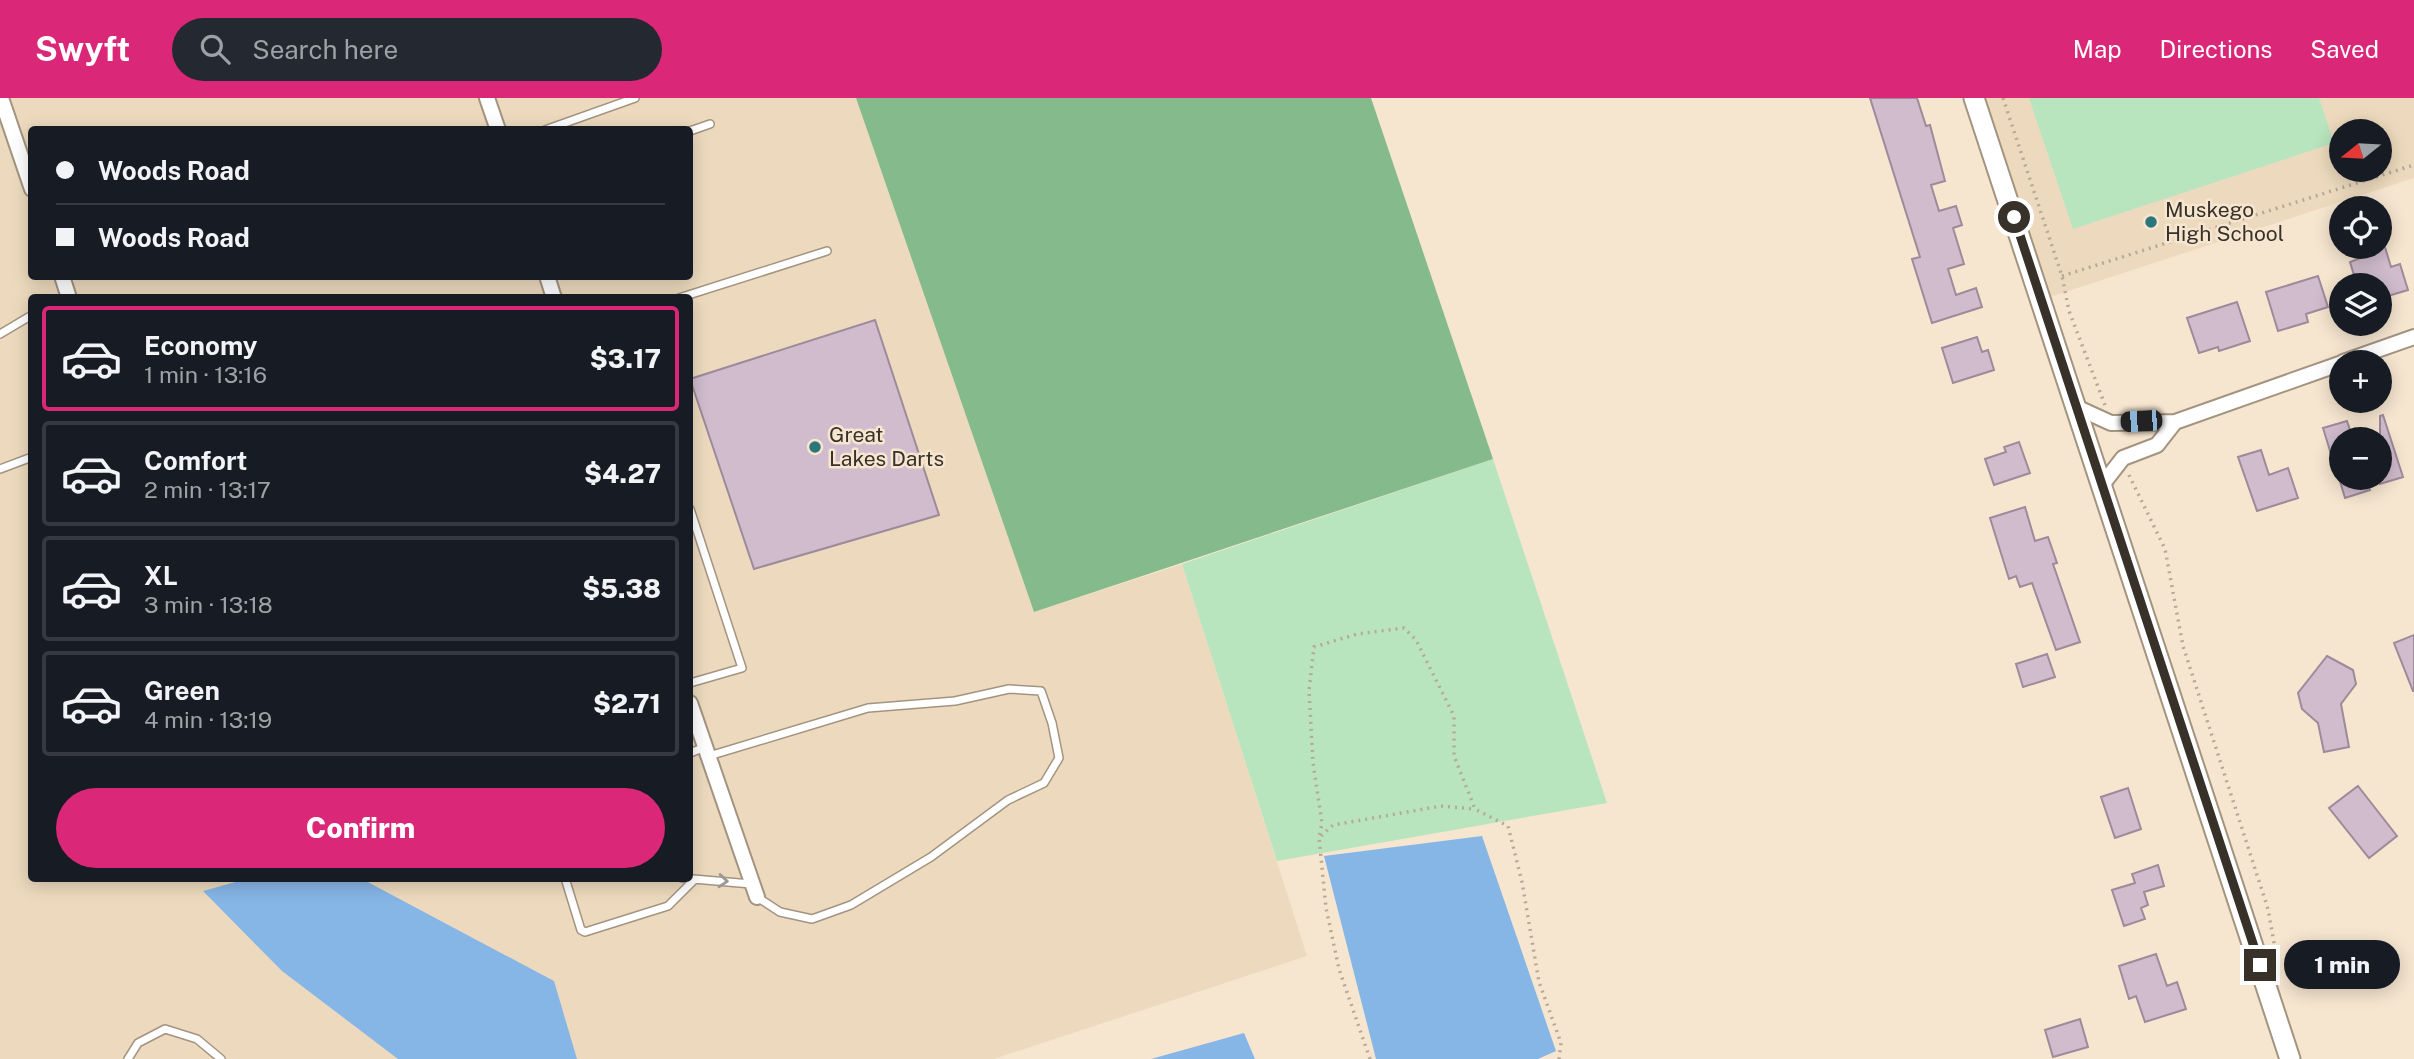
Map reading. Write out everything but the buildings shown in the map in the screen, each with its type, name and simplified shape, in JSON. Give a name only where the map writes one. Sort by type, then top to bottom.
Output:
[{"type":"street","points":[[1,98],[5,129],[28,180]]},
{"type":"street","points":[[487,98],[497,126]]},
{"type":"street","points":[[1974,98],[2290,1059]]},
{"type":"street","points":[[2378,350],[2414,337]]},
{"type":"street","points":[[2076,407],[2111,423],[2175,422],[2329,368]]},
{"type":"street","points":[[2102,485],[2123,458],[2157,445],[2175,422]]},
{"type":"street","points":[[693,712],[755,890]]},
{"type":"lane","points":[[556,126],[635,98]]},
{"type":"lane","points":[[693,130],[710,124]]},
{"type":"lane","points":[[692,294],[827,251]]},
{"type":"lane","points":[[0,334],[28,317]]},
{"type":"lane","points":[[0,469],[28,458]]},
{"type":"lane","points":[[693,518],[742,668],[693,682]]},
{"type":"lane","points":[[693,753],[706,752],[868,708],[955,701],[1009,689],[1041,691],[1052,723],[1059,758],[1044,783],[1008,800],[931,858],[851,905],[812,919],[780,912],[755,890],[694,880]]},
{"type":"lane","points":[[566,882],[581,930],[585,932],[668,906],[692,882]]},
{"type":"lane","points":[[128,1059],[138,1043],[165,1028],[197,1039],[221,1059]]},
{"type":"path","points":[[2004,98],[2062,276],[2069,311],[2107,412]]},
{"type":"path","points":[[2062,276],[2414,165]]},
{"type":"path","points":[[2126,469],[2165,549],[2183,646],[2268,909],[2278,962]]},
{"type":"path","points":[[1370,1059],[1339,969],[1326,908],[1319,837],[1322,823],[1313,763],[1309,690],[1314,647],[1357,635],[1404,628],[1416,640],[1454,716],[1454,756],[1475,809]]},
{"type":"path","points":[[1319,837],[1333,825],[1441,806],[1475,809],[1508,826],[1522,882],[1539,982],[1561,1043],[1559,1059]]},
{"type":"shaded area","points":[[0,98],[856,98],[1034,612],[1182,564],[1307,956],[994,1059],[0,1059]]},
{"type":"shaded area","name":"Muskego High School","points":[[1982,98],[2414,98],[2414,178],[2359,196],[2329,196],[2329,206],[2047,298]]},
{"type":"green space","points":[[856,98],[1371,98],[1493,459],[1034,612]]},
{"type":"green space","points":[[2029,98],[2319,98],[2329,128],[2329,145],[2073,229]]},
{"type":"green space","points":[[1493,459],[1607,803],[1277,861],[1182,564]]},
{"type":"water","points":[[1482,836],[1556,1051],[1538,1059],[1376,1059],[1324,856]]},
{"type":"water","points":[[236,882],[368,882],[554,981],[577,1059],[398,1059],[282,971],[203,891]]},
{"type":"water","points":[[1244,1033],[1255,1059],[1151,1059]]},
{"type":"place","name":"Muskego High School","points":[[2151,222]]},
{"type":"place","name":"Great Lakes Darts","points":[[815,447]]},
{"type":"route","points":[[2014,217],[2260,965]]}]
